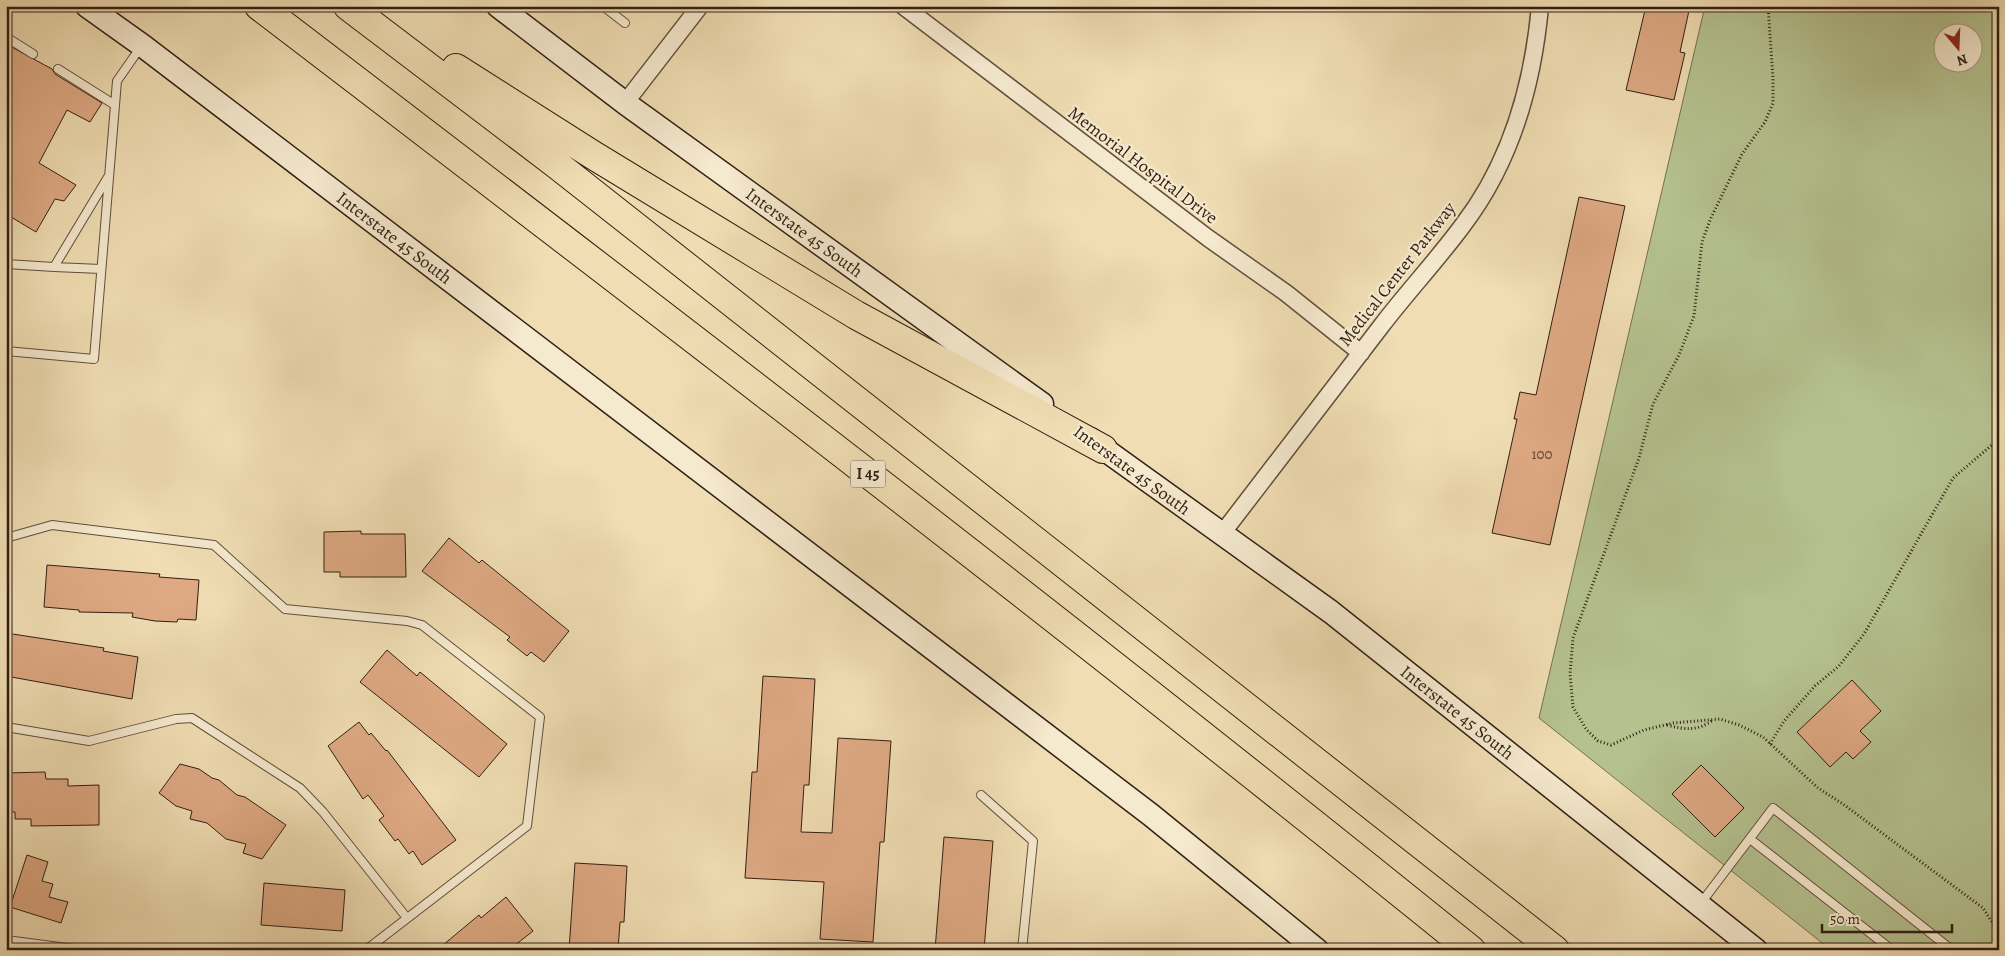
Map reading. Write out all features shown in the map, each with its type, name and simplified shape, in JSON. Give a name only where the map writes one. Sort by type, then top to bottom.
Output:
[{"type":"highway","name":"I 45","points":[[259,6],[587,257],[1246,768],[1471,950]]},
{"type":"highway","points":[[348,6],[556,164],[1555,950]]},
{"type":"highway","points":[[364,6],[389,26],[593,155],[856,315],[1103,449]]},
{"type":"main road","name":"Interstate 45 South","points":[[87,6],[1151,815],[1317,950]]},
{"type":"main road","name":"Interstate 45 South","points":[[498,6],[625,103],[1221,535],[1331,612],[1756,950]]},
{"type":"street","points":[[625,103],[700,6]]},
{"type":"street","name":"Memorial Hospital Drive","points":[[903,6],[1208,238],[1286,293],[1361,353]]},
{"type":"street","name":"Medical Center Parkway","points":[[1221,535],[1361,353],[1464,224],[1494,176],[1513,133],[1527,88],[1540,6]]},
{"type":"lane","points":[[603,6],[625,23]]},
{"type":"lane","points":[[6,37],[33,54]]},
{"type":"lane","points":[[6,350],[94,359],[117,81],[142,46]]},
{"type":"lane","points":[[58,69],[115,105]]},
{"type":"lane","points":[[54,267],[109,175]]},
{"type":"lane","points":[[6,264],[102,269]]},
{"type":"lane","points":[[6,538],[52,525],[214,545],[285,609],[407,621],[422,625],[540,717],[527,826],[366,950]]},
{"type":"lane","points":[[6,727],[89,741],[176,719],[192,718],[300,788],[323,812],[407,918]]},
{"type":"lane","points":[[981,795],[1033,841],[1022,950]]},
{"type":"lane","points":[[1700,905],[1773,808],[1948,947],[1945,950]]},
{"type":"lane","points":[[1750,839],[1892,950]]},
{"type":"lane","points":[[6,940],[83,950]]},
{"type":"path","points":[[1768,6],[1773,103],[1764,122],[1742,154],[1710,220],[1702,242],[1694,316],[1679,355],[1653,404],[1639,458],[1573,638],[1570,674],[1573,707],[1586,729],[1598,741],[1611,745],[1644,730],[1666,724],[1720,718],[1763,737],[1818,788],[1843,804],[1983,908],[1999,933]]},
{"type":"path","points":[[1770,744],[1784,721],[1815,686],[1839,666],[1864,634],[1953,478],[1999,439]]},
{"type":"path","points":[[1666,724],[1680,728],[1697,728],[1705,726],[1714,719]]},
{"type":"green space","points":[[1705,6],[1999,6],[1999,950],[1831,950],[1539,718]]},
{"type":"building","points":[[1646,6],[1690,6],[1680,52],[1685,53],[1674,100],[1626,90]]},
{"type":"building","points":[[6,44],[52,69],[55,74],[102,103],[90,122],[67,110],[39,163],[76,185],[64,201],[55,199],[36,232],[6,214]]},
{"type":"building","points":[[1579,197],[1625,206],[1550,545],[1492,533],[1517,419],[1514,419],[1520,392],[1536,395]]},
{"type":"building","points":[[361,531],[361,534],[405,534],[406,577],[340,577],[340,572],[324,572],[324,532]]},
{"type":"building","points":[[449,538],[479,563],[482,560],[569,631],[544,662],[531,652],[527,656],[507,640],[510,637],[422,571]]},
{"type":"building","points":[[47,565],[160,574],[159,577],[199,580],[196,620],[178,619],[177,622],[155,621],[132,617],[133,613],[79,612],[79,610],[44,607]]},
{"type":"building","points":[[6,633],[104,648],[103,651],[138,657],[132,699],[6,676]]},
{"type":"building","points":[[387,650],[417,676],[420,672],[507,744],[479,777],[360,682]]},
{"type":"building","points":[[763,676],[815,679],[809,785],[804,785],[801,832],[832,833],[838,738],[891,741],[884,842],[880,842],[873,942],[820,939],[824,882],[745,878],[752,772],[757,772]]},
{"type":"building","points":[[1852,680],[1881,711],[1860,731],[1871,742],[1853,759],[1846,752],[1830,767],[1797,732]]},
{"type":"building","points":[[359,722],[369,735],[371,733],[387,750],[456,840],[422,865],[413,851],[409,854],[398,839],[395,841],[379,820],[384,816],[368,795],[363,799],[328,746]]},
{"type":"building","points":[[180,764],[199,769],[212,778],[219,780],[237,795],[245,797],[286,825],[262,859],[243,853],[246,844],[226,839],[207,823],[190,819],[192,811],[176,806],[159,793]]},
{"type":"building","points":[[1701,765],[1744,808],[1715,837],[1672,794]]},
{"type":"building","points":[[45,772],[46,779],[68,779],[68,786],[99,785],[99,825],[31,826],[31,819],[15,819],[15,812],[6,812],[6,773]]},
{"type":"building","points":[[944,837],[993,841],[984,950],[935,950]]},
{"type":"building","points":[[27,855],[48,862],[42,881],[53,884],[49,897],[68,902],[61,923],[10,907]]},
{"type":"building","points":[[575,863],[627,866],[624,922],[620,922],[618,950],[569,950]]},
{"type":"building","points":[[264,883],[345,890],[342,931],[261,925]]},
{"type":"building","points":[[506,897],[533,931],[509,950],[437,950],[479,915],[481,918]]}]
